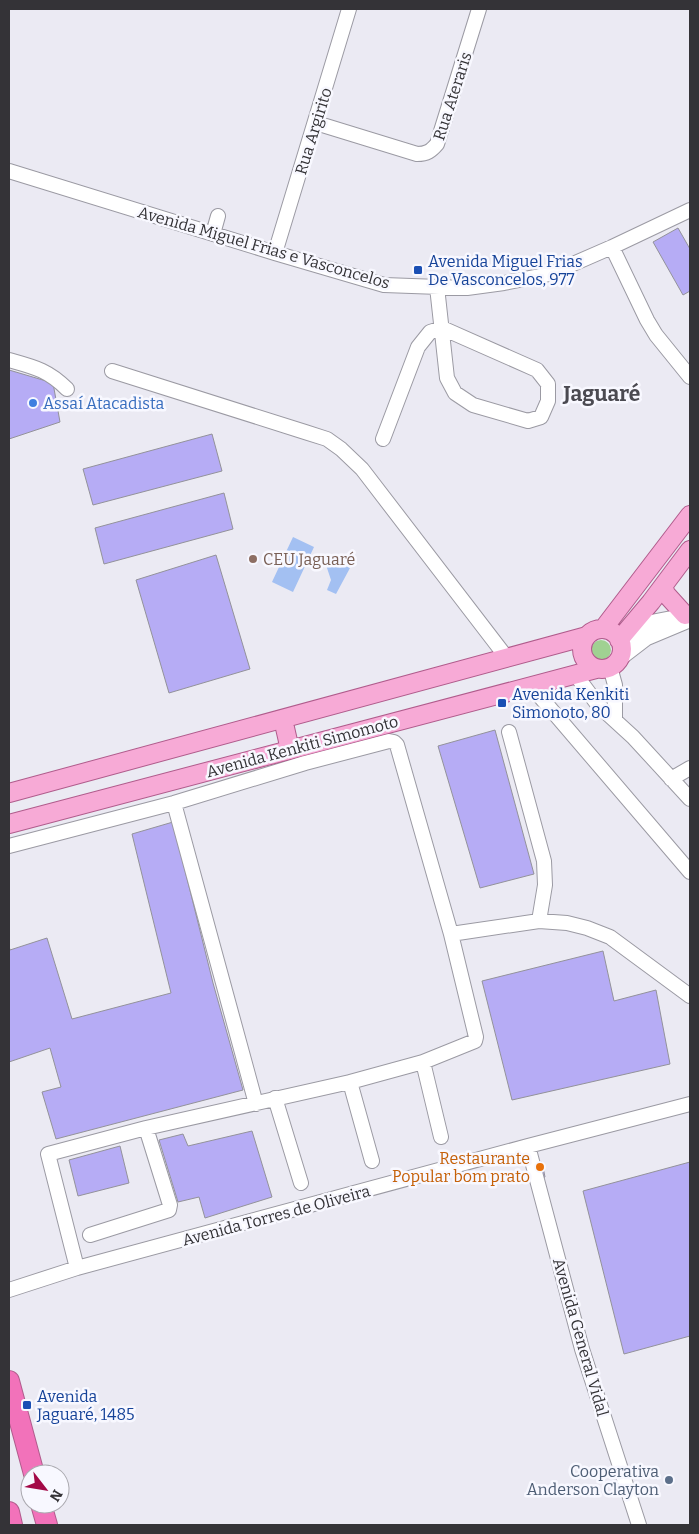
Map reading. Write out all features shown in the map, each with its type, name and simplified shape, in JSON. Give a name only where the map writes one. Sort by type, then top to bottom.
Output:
[{"type":"highway","points":[[9,1381],[31,1464]]},
{"type":"highway","points":[[9,1512],[12,1525]]},
{"type":"main road","points":[[595,632],[614,634],[620,641],[621,651],[608,666],[587,663],[582,653],[584,641],[595,632],[690,515]]},
{"type":"main road","points":[[620,641],[690,550]]},
{"type":"main road","points":[[663,586],[666,594],[689,617]]},
{"type":"main road","name":"Avenida Kenkiti Simomoto","points":[[9,792],[507,658],[595,632]]},
{"type":"main road","name":"Avenida Kenkiti Simomoto","points":[[9,824],[608,666]]},
{"type":"main road","points":[[283,719],[290,750]]},
{"type":"street","name":"Rua Argirito","points":[[275,253],[349,9]]},
{"type":"street","name":"Rua Ateraris","points":[[316,122],[417,154],[425,154],[432,150],[437,144],[479,9]]},
{"type":"street","name":"Avenida Miguel Frias e Vasconcelos","points":[[9,171],[384,285],[467,288],[550,274],[612,248],[690,210]]},
{"type":"street","points":[[213,234],[218,216]]},
{"type":"street","points":[[612,248],[652,328],[690,377]]},
{"type":"street","points":[[383,440],[418,347],[430,332],[442,328],[538,370],[548,384],[548,402],[541,417],[528,422],[472,405],[455,393],[447,378],[442,328],[437,287]]},
{"type":"street","points":[[9,360],[47,372],[67,389]]},
{"type":"street","points":[[112,371],[327,439],[341,449],[362,469],[507,658]]},
{"type":"street","points":[[620,641],[651,622],[689,617]]},
{"type":"street","points":[[615,720],[615,685],[608,666],[647,638],[689,617]]},
{"type":"street","points":[[575,674],[598,705],[633,737],[690,799]]},
{"type":"street","points":[[531,686],[690,872]]},
{"type":"street","points":[[509,732],[544,861],[545,885],[539,922]]},
{"type":"street","points":[[9,846],[174,803],[305,762],[389,741],[394,742],[399,749],[451,934],[476,1038],[474,1041],[423,1062],[350,1082],[146,1128],[48,1154],[77,1268]]},
{"type":"street","points":[[671,779],[690,768]]},
{"type":"street","points":[[174,803],[256,1104]]},
{"type":"street","points":[[451,934],[539,922],[567,923],[587,928],[610,937],[690,996]]},
{"type":"street","points":[[423,1062],[442,1137]]},
{"type":"street","points":[[350,1082],[372,1161]]},
{"type":"street","points":[[275,1098],[301,1183]]},
{"type":"street","name":"Avenida Torres de Oliveira","points":[[9,1290],[77,1268],[690,1104]]},
{"type":"street","points":[[90,1235],[169,1210],[170,1205],[146,1128]]},
{"type":"street","name":"Avenida General Vidal","points":[[528,1146],[582,1349],[639,1525]]},
{"type":"green space","points":[[601,640],[608,643],[611,650],[608,657],[601,660],[594,657],[591,650],[594,643]]},
{"type":"water","points":[[293,537],[314,547],[293,592],[272,582]]},
{"type":"water","points":[[333,560],[350,568],[336,594],[327,590],[331,580],[327,568]]},
{"type":"building","points":[[678,228],[690,249],[690,291],[683,295],[653,242]]},
{"type":"building","name":"Assaí Atacadista","points":[[9,370],[53,383],[60,422],[9,439]]},
{"type":"building","points":[[212,434],[222,471],[93,505],[83,469]]},
{"type":"building","points":[[224,493],[233,529],[104,564],[95,528]]},
{"type":"building","points":[[216,555],[250,669],[169,693],[136,580]]},
{"type":"building","points":[[495,730],[534,874],[480,888],[438,746]]},
{"type":"building","points":[[173,822],[213,983],[243,1090],[56,1139],[42,1092],[61,1087],[50,1048],[9,1062],[9,946],[10,950],[47,938],[72,1019],[171,993],[132,834]]},
{"type":"building","points":[[603,951],[614,1001],[656,990],[670,1064],[512,1100],[482,981]]},
{"type":"building","points":[[252,1131],[272,1197],[205,1218],[199,1197],[178,1202],[159,1140],[183,1134],[188,1146]]},
{"type":"building","points":[[120,1146],[129,1183],[78,1196],[69,1160]]},
{"type":"building","name":"Restaurante Popular bom prato","points":[[542,1162],[545,1177],[539,1180],[536,1163]]},
{"type":"building","points":[[690,1162],[690,1336],[624,1354],[583,1191]]},
{"type":"place","name":"Avenida Miguel Frias De Vasconcelos, 977","points":[[418,270]]},
{"type":"place","name":"Assaí Atacadista","points":[[33,403]]},
{"type":"place","name":"CEU Jaguaré","points":[[253,559]]},
{"type":"place","name":"Avenida Kenkiti Simonoto, 80","points":[[502,703]]},
{"type":"place","name":"Restaurante Popular bom prato","points":[[540,1167]]},
{"type":"place","name":"Avenida Jaguaré, 1485","points":[[27,1405]]},
{"type":"place","name":"Cooperativa Anderson Clayton","points":[[669,1480]]},
{"type":"district","name":"Jaguaré","points":[[602,394]]}]
